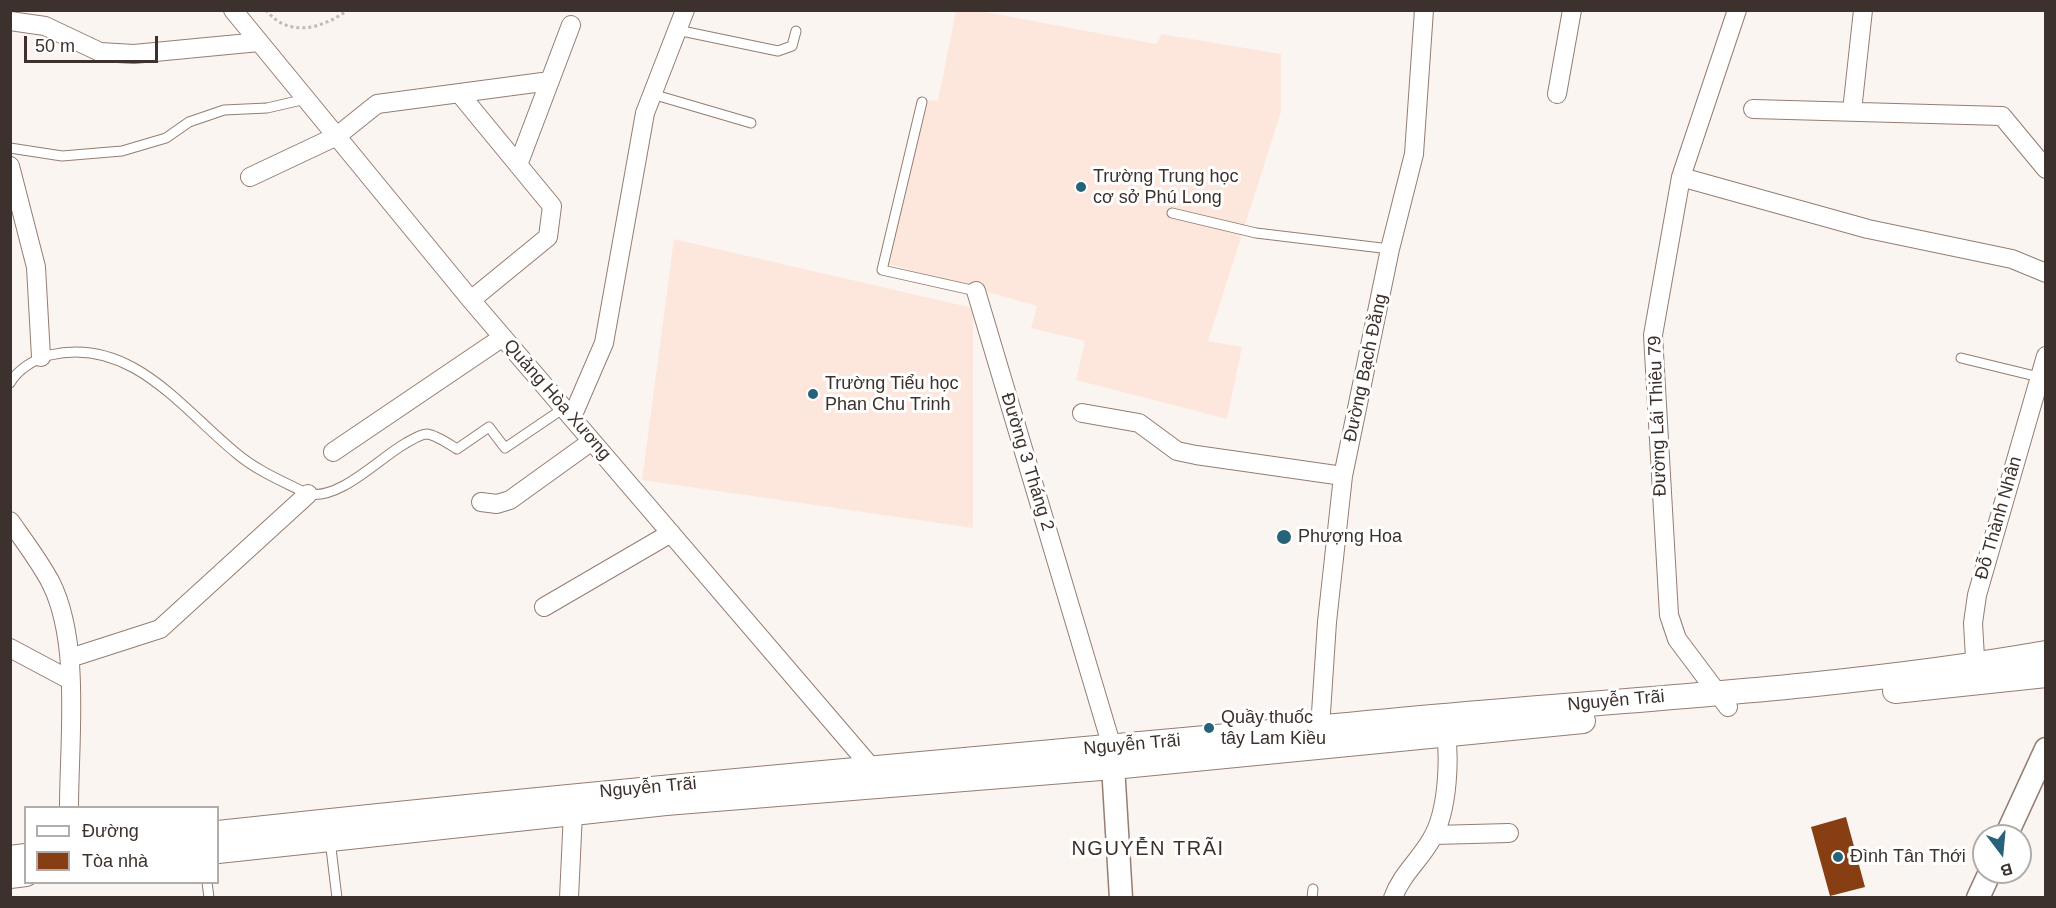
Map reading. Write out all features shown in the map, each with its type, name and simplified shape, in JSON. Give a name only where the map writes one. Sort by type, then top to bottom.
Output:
[{"type":"main road","name":"Nguyễn Trãi","points":[[1976,674],[2046,653]]},
{"type":"main road","name":"Nguyễn Trãi","points":[[219,833],[456,816],[1112,757],[1976,674],[2046,675]]},
{"type":"main road","name":"Nguyễn Trãi","points":[[1112,757],[1320,728],[1446,725]]},
{"type":"main road","name":"Nguyễn Trãi","points":[[219,851],[330,838],[456,816],[573,812],[880,777]]},
{"type":"street","name":"Quảng Hòa Xương","points":[[233,10],[471,300],[880,777]]},
{"type":"street","points":[[568,413],[604,343],[645,113],[685,10]]},
{"type":"street","name":"Đường Bạch Đằng","points":[[1320,728],[1327,622],[1342,476],[1390,249],[1414,154],[1424,10]]},
{"type":"street","points":[[1557,94],[1572,10]]},
{"type":"street","name":"Đường Lái Thiêu 79","points":[[1723,700],[1677,639],[1669,615],[1653,335],[1681,177],[1737,10]]},
{"type":"street","points":[[1852,111],[1863,10]]},
{"type":"street","points":[[10,21],[45,26],[100,52],[134,54],[259,42]]},
{"type":"street","points":[[518,165],[571,26]]},
{"type":"street","points":[[250,177],[337,136],[377,105],[550,81]]},
{"type":"street","points":[[459,93],[552,206],[549,237],[471,300]]},
{"type":"street","points":[[1753,109],[2002,116],[2046,169]]},
{"type":"street","points":[[10,166],[36,267],[41,357]]},
{"type":"street","points":[[1681,177],[1868,229],[2012,259],[2046,273]]},
{"type":"street","name":"Đường 3 Tháng 2","points":[[976,291],[1112,757],[1121,897]]},
{"type":"street","points":[[333,452],[503,337]]},
{"type":"street","name":"Đỗ Thành Nhân","points":[[1976,674],[1973,623],[1977,595],[2042,378],[2046,356]]},
{"type":"street","points":[[1082,413],[1138,423],[1148,427],[1171,447],[1184,452],[1342,476]]},
{"type":"street","points":[[481,501],[497,504],[510,500],[592,441]]},
{"type":"street","points":[[70,657],[160,629],[308,494]]},
{"type":"street","points":[[10,521],[51,584],[64,624],[70,657],[69,806]]},
{"type":"street","points":[[544,607],[671,533]]},
{"type":"street","points":[[10,648],[70,680]]},
{"type":"street","points":[[1393,897],[1399,882],[1434,835],[1444,806],[1446,725]]},
{"type":"street","points":[[2012,824],[2046,749]]},
{"type":"street","points":[[569,897],[573,812]]},
{"type":"street","points":[[1434,835],[1509,833]]},
{"type":"lane","points":[[677,30],[778,51],[792,46],[796,31]]},
{"type":"lane","points":[[652,94],[751,123]]},
{"type":"lane","points":[[10,148],[62,156],[122,151],[166,138],[189,122],[224,110],[267,108],[306,99]]},
{"type":"lane","name":"Đường 3 Tháng 2","points":[[922,102],[882,270],[976,291]]},
{"type":"lane","points":[[1172,213],[1256,233],[1390,249]]},
{"type":"lane","points":[[10,383],[29,364],[41,357],[80,351],[119,359],[159,383],[237,454],[308,494],[318,496],[333,491],[419,436],[429,434],[457,449],[489,427],[505,448],[568,413]]},
{"type":"lane","points":[[1961,358],[2042,378]]},
{"type":"lane","points":[[330,838],[337,897]]},
{"type":"path","points":[[266,10],[280,22],[295,28],[310,29],[323,26],[348,10]]},
{"type":"shaded area","name":"Trường Trung học cơ sở Phú Long","points":[[956,11],[980,11],[1156,44],[1162,34],[1281,54],[1281,112],[1208,341],[1242,347],[1227,419],[1076,380],[1085,341],[1031,328],[1037,306],[885,263],[927,100],[938,101]]},
{"type":"shaded area","name":"Trường Tiểu học Phan Chu Trinh","points":[[674,239],[973,308],[973,528],[642,480]]},
{"type":"building","name":"Đình Tân Thới","points":[[1846,817],[1865,887],[1830,896],[1811,827]]},
{"type":"place","name":"Trường Trung học cơ sở Phú Long","points":[[1081,187]]},
{"type":"place","name":"Trường Tiểu học Phan Chu Trinh","points":[[813,394]]},
{"type":"place","name":"Phượng Hoa","points":[[1284,537]]},
{"type":"place","name":"Quầy thuốc tây Lam Kiều","points":[[1209,728]]},
{"type":"place","name":"Đình Tân Thới","points":[[1838,857]]},
{"type":"district","name":"NGUYỄN TRÃI","points":[[1148,849]]}]
